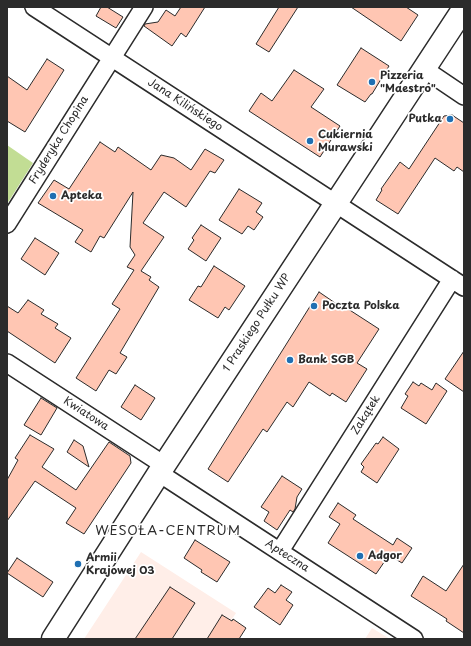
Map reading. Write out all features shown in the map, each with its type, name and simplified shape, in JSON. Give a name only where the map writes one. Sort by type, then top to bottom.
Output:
[{"type":"street","name":"Jana Kilińskiego","points":[[34,7],[458,283]]},
{"type":"street","name":"Fryderyka Chopina","points":[[7,224],[144,7]]},
{"type":"street","name":"1 Praskiego Pułku WP","points":[[53,639],[161,469],[464,8]]},
{"type":"street","points":[[424,69],[464,96]]},
{"type":"street","name":"Zakątek","points":[[280,551],[458,283]]},
{"type":"street","name":"Kwiatowa","points":[[7,363],[161,469]]},
{"type":"street","name":"Apteczna","points":[[161,469],[280,551],[414,639]]},
{"type":"shaded area","points":[[141,552],[236,613],[219,639],[84,639]]},
{"type":"shaded area","points":[[372,628],[390,639],[365,639]]},
{"type":"green space","points":[[7,145],[33,163],[7,204]]},
{"type":"building","points":[[101,7],[107,7],[123,17],[116,28],[96,16]]},
{"type":"building","points":[[181,7],[205,7],[186,37],[181,33],[172,46],[144,26],[145,24],[158,22],[166,10],[175,16]]},
{"type":"building","points":[[279,7],[298,7],[269,52],[256,44]]},
{"type":"building","points":[[351,7],[406,7],[418,15],[401,41]]},
{"type":"building","points":[[361,48],[389,66],[372,94],[365,102],[337,85]]},
{"type":"building","points":[[47,59],[64,70],[25,132],[7,121],[7,76],[27,90]]},
{"type":"building","points":[[294,70],[324,89],[311,107],[340,126],[320,157],[249,111],[261,93],[272,101]]},
{"type":"building","points":[[452,115],[464,123],[464,172],[457,167],[454,171],[435,158],[398,214],[376,200],[382,190],[381,189],[400,162],[409,169],[444,116]]},
{"type":"building","points":[[100,142],[115,152],[118,147],[151,170],[161,155],[174,158],[191,170],[205,149],[224,160],[215,173],[210,171],[186,207],[164,192],[143,223],[164,237],[141,271],[151,277],[149,280],[159,287],[120,353],[127,357],[116,374],[109,370],[96,391],[76,378],[120,309],[112,304],[134,270],[127,267],[135,255],[130,247],[133,192],[104,238],[100,236],[91,252],[75,242],[83,230],[38,203],[54,180],[69,189]]},
{"type":"building","points":[[239,189],[262,203],[256,212],[263,217],[254,230],[248,226],[242,234],[219,220]]},
{"type":"building","points":[[201,225],[221,238],[206,261],[188,249],[194,240],[192,238]]},
{"type":"building","points":[[35,238],[59,253],[45,275],[21,259]]},
{"type":"building","points":[[214,266],[245,286],[229,310],[225,307],[218,318],[189,300],[198,286],[201,287]]},
{"type":"building","points":[[319,292],[344,309],[345,307],[379,329],[357,363],[367,369],[346,402],[332,393],[330,396],[309,382],[293,407],[287,402],[267,432],[263,429],[228,482],[208,469]]},
{"type":"building","points":[[28,300],[44,310],[41,314],[58,324],[55,328],[71,338],[55,363],[7,331],[7,306],[18,313]]},
{"type":"building","points":[[464,351],[464,392],[445,379]]},
{"type":"building","points":[[413,382],[419,386],[421,383],[432,390],[436,383],[447,391],[426,424],[401,408],[408,396],[405,394]]},
{"type":"building","points":[[135,385],[155,398],[141,420],[121,407]]},
{"type":"building","points":[[41,398],[57,408],[41,435],[24,425]]},
{"type":"building","points":[[30,435],[54,449],[42,467],[76,490],[109,442],[130,456],[131,463],[84,534],[66,523],[76,508],[35,481],[7,521],[7,480],[18,460],[15,458]]},
{"type":"building","points":[[383,437],[399,449],[377,483],[361,472],[364,467],[361,464],[376,443],[378,444]]},
{"type":"building","points":[[74,440],[83,446],[89,467],[67,452]]},
{"type":"building","points":[[282,476],[302,489],[297,497],[295,509],[293,512],[290,510],[277,530],[264,521],[269,512],[261,507]]},
{"type":"building","points":[[338,503],[356,515],[353,519],[393,545],[397,538],[412,548],[402,563],[389,555],[376,574],[328,543],[340,524],[329,517]]},
{"type":"building","points":[[195,540],[230,562],[217,582],[201,572],[202,570],[184,558]]},
{"type":"building","points":[[17,558],[53,582],[43,597],[7,573]]},
{"type":"building","points":[[464,564],[464,633],[446,621],[447,619],[411,596],[423,576],[446,591]]},
{"type":"building","points":[[281,585],[292,592],[286,600],[293,605],[280,625],[254,607],[268,588],[275,593]]},
{"type":"building","points":[[170,587],[195,603],[172,639],[135,639]]},
{"type":"building","points":[[222,615],[232,621],[233,619],[246,628],[239,639],[207,639]]},
{"type":"place","name":"Pizzeria \"Maestro\"","points":[[372,82]]},
{"type":"place","name":"Putka","points":[[450,119]]},
{"type":"place","name":"Cukiernia Murawski","points":[[310,141]]},
{"type":"place","name":"Apteka","points":[[53,196]]},
{"type":"place","name":"Poczta Polska","points":[[314,306]]},
{"type":"place","name":"Bank SGB","points":[[290,360]]},
{"type":"place","name":"Adgor","points":[[360,556]]},
{"type":"place","name":"Armii Krajowej 03","points":[[78,564]]},
{"type":"district","name":"WESOŁA-CENTRUM","points":[[168,531]]}]
